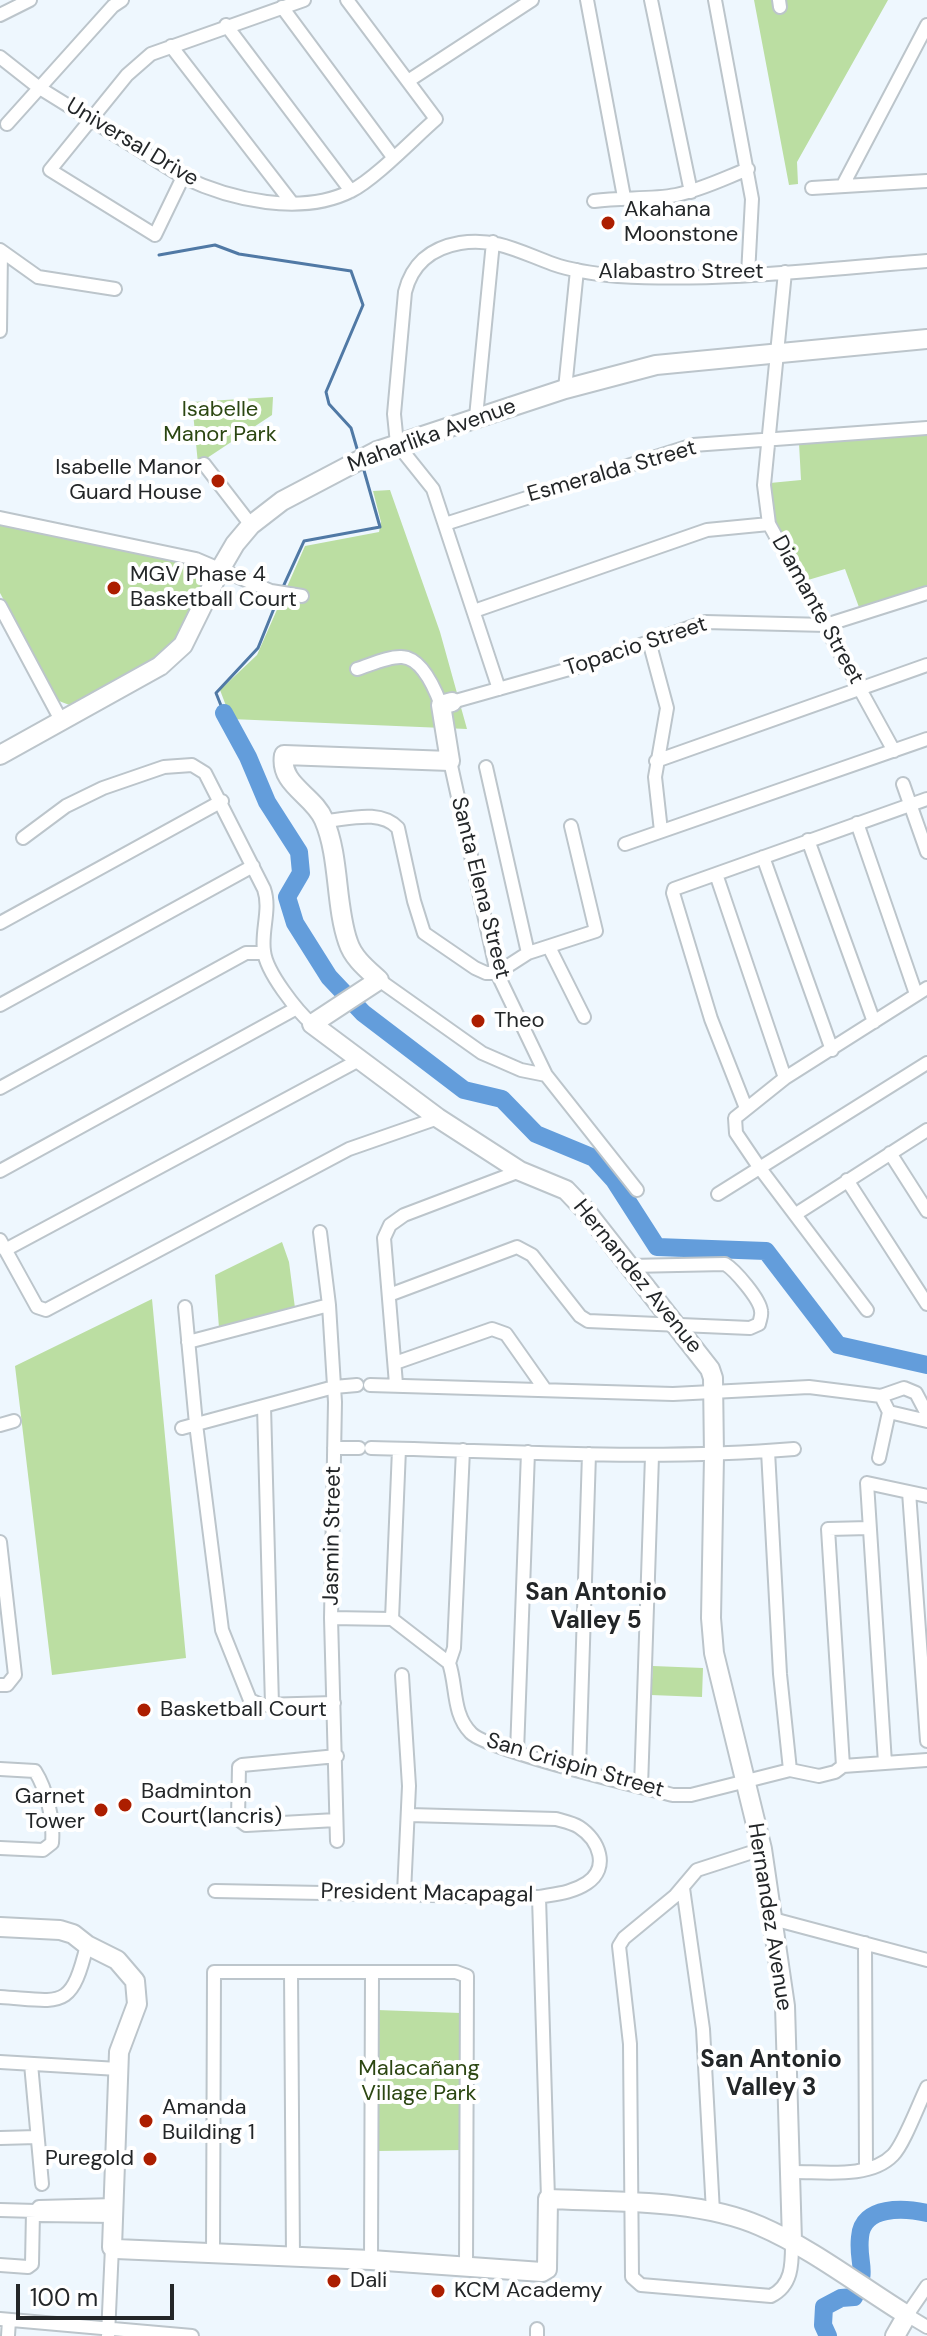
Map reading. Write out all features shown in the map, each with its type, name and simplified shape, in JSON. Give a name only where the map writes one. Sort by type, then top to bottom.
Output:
[{"type":"street","points":[[7,124],[113,6],[122,0]]},
{"type":"street","points":[[183,177],[155,235],[50,170],[142,61],[226,25],[304,0]]},
{"type":"street","name":"Universal Drive","points":[[0,57],[38,87],[199,185],[249,199],[292,203],[332,198],[366,181],[436,119],[347,0]]},
{"type":"street","points":[[408,81],[532,0]]},
{"type":"street","points":[[587,0],[624,197]]},
{"type":"street","points":[[651,0],[691,192]]},
{"type":"street","points":[[715,0],[752,199],[748,275]]},
{"type":"street","points":[[0,15],[23,2]]},
{"type":"street","points":[[282,7],[393,157]]},
{"type":"street","points":[[226,25],[351,191]]},
{"type":"street","points":[[843,185],[927,25]]},
{"type":"street","points":[[171,46],[292,203]]},
{"type":"street","points":[[594,201],[673,196],[748,169]]},
{"type":"street","points":[[812,188],[927,181]]},
{"type":"street","name":"Alabastro Street","points":[[397,444],[394,414],[405,292],[416,265],[443,247],[476,241],[493,242],[577,270],[619,276],[748,275],[927,261]]},
{"type":"street","points":[[476,417],[493,242]]},
{"type":"street","points":[[1,250],[38,277],[115,289]]},
{"type":"street","points":[[0,331],[1,250]]},
{"type":"street","points":[[565,389],[577,270]]},
{"type":"street","name":"Diamante Street","points":[[785,272],[764,485],[769,524],[894,751]]},
{"type":"street","name":"Maharlika Avenue","points":[[0,755],[174,656],[196,623],[235,544],[251,525],[282,501],[369,455],[565,389],[656,365],[927,339]]},
{"type":"street","name":"Esmeralda Street","points":[[445,524],[693,445],[927,428]]},
{"type":"street","points":[[397,444],[433,489],[499,689]]},
{"type":"street","points":[[206,463],[218,485],[222,486],[251,525]]},
{"type":"street","points":[[0,518],[196,559],[271,591],[302,596]]},
{"type":"street","points":[[474,611],[707,530],[769,524]]},
{"type":"street","name":"Topacio Street","points":[[447,704],[587,664],[705,622],[826,625],[927,593]]},
{"type":"street","points":[[0,606],[62,722]]},
{"type":"street","points":[[649,641],[667,708],[656,761],[656,800],[661,831]]},
{"type":"street","name":"Santa Elena Street","points":[[357,669],[401,657],[413,661],[447,704],[450,761],[497,973],[546,1075],[637,1190]]},
{"type":"street","points":[[656,761],[927,665]]},
{"type":"street","points":[[625,844],[927,739]]},
{"type":"street","points":[[450,761],[284,755],[283,765],[289,781],[314,802],[325,821],[336,865],[348,941],[356,957],[379,980],[482,1053],[521,1070],[546,1075]]},
{"type":"street","points":[[0,1088],[235,958],[246,953],[264,953],[267,898],[222,801],[205,773],[192,765],[164,767],[103,788],[66,806],[23,838]]},
{"type":"street","points":[[486,767],[528,953]]},
{"type":"street","points":[[903,784],[927,852]]},
{"type":"street","points":[[746,1108],[711,1019],[672,896],[674,889],[927,799]]},
{"type":"street","points":[[0,923],[222,801]]},
{"type":"street","points":[[325,821],[378,816],[391,821],[398,828],[424,933],[486,973],[497,973],[528,953],[596,931],[571,826]]},
{"type":"street","points":[[857,823],[922,991],[785,1078],[735,1118],[736,1133],[759,1167],[867,1310]]},
{"type":"street","points":[[808,840],[874,1022]]},
{"type":"street","points":[[763,857],[832,1050]]},
{"type":"street","points":[[0,1005],[253,866]]},
{"type":"street","points":[[716,874],[785,1078]]},
{"type":"street","points":[[549,947],[584,1017]]},
{"type":"street","name":"Hernandez Avenue","points":[[264,953],[295,1009],[312,1024],[438,1118],[520,1171],[566,1190],[710,1369],[714,1456],[711,1618],[714,1653],[762,1849],[785,2006],[792,2241]]},
{"type":"street","points":[[312,1024],[379,980]]},
{"type":"street","points":[[0,1171],[295,1009]]},
{"type":"street","points":[[361,1059],[2,1245],[37,1307],[46,1310],[349,1149],[438,1118]]},
{"type":"street","points":[[718,1194],[927,1063]]},
{"type":"street","points":[[796,1214],[927,1130]]},
{"type":"street","points":[[890,1153],[927,1211]]},
{"type":"street","points":[[396,1384],[384,1238],[390,1225],[404,1215],[520,1171]]},
{"type":"street","points":[[847,1180],[927,1304]]},
{"type":"street","name":"Jasmin Street","points":[[320,1232],[334,1387],[331,1618],[337,1841]]},
{"type":"street","points":[[389,1295],[517,1247],[532,1255],[580,1316],[588,1321],[750,1328],[759,1324],[762,1314],[759,1305],[733,1269],[725,1264],[630,1266]]},
{"type":"street","points":[[188,1342],[329,1305]]},
{"type":"street","points":[[185,1307],[222,1630],[250,1700],[261,1705],[334,1703]]},
{"type":"street","points":[[395,1363],[492,1329],[506,1334],[544,1388]]},
{"type":"street","points":[[182,1428],[334,1387],[396,1384],[673,1394],[809,1387],[881,1396],[893,1390],[911,1390],[916,1393],[927,1414]]},
{"type":"street","points":[[879,1458],[889,1412],[881,1396]]},
{"type":"street","points":[[264,1406],[272,1705]]},
{"type":"street","points":[[889,1412],[927,1421]]},
{"type":"street","points":[[0,1425],[14,1421]]},
{"type":"street","points":[[334,1448],[652,1456],[714,1456],[794,1449]]},
{"type":"street","points":[[392,1619],[399,1449]]},
{"type":"street","name":"San Crispin Street","points":[[463,1450],[454,1648],[449,1663],[456,1707],[472,1735],[517,1752],[673,1795],[691,1795],[790,1770],[819,1776],[835,1772],[843,1766],[927,1760]]},
{"type":"street","points":[[768,1451],[780,1674],[790,1770]]},
{"type":"street","points":[[517,1752],[528,1452]]},
{"type":"street","points":[[579,1770],[589,1454]]},
{"type":"street","points":[[641,1787],[652,1456]]},
{"type":"street","points":[[885,1763],[867,1483],[927,1496]]},
{"type":"street","points":[[909,1492],[927,1741]]},
{"type":"street","points":[[843,1766],[828,1529],[869,1528]]},
{"type":"street","points":[[0,1542],[4,1605],[15,1675],[4,1685]]},
{"type":"street","points":[[331,1618],[392,1619],[449,1663]]},
{"type":"street","points":[[402,1675],[409,1815],[404,1893]]},
{"type":"street","points":[[336,1820],[246,1825],[238,1819],[239,1767],[242,1765],[337,1756]]},
{"type":"street","points":[[0,1769],[35,1771],[41,1781],[53,1830],[52,1843],[43,1850],[0,1848]]},
{"type":"street","name":"President Macapagal","points":[[215,1891],[539,1897],[577,1889],[600,1870],[600,1856],[594,1839],[577,1825],[556,1819],[409,1815]]},
{"type":"street","points":[[762,1849],[697,1870],[683,1888],[624,1938],[618,1951],[630,2044],[629,2264],[632,2277],[641,2285],[771,2296],[783,2290],[788,2282],[792,2241]]},
{"type":"street","points":[[683,1888],[703,2029],[713,2212]]},
{"type":"street","points":[[112,2247],[542,2272],[547,2269],[548,2199],[539,1897]]},
{"type":"street","points":[[773,1919],[927,1960]]},
{"type":"street","points":[[0,1927],[60,1930],[73,1934],[117,1960],[137,1988],[137,2004],[121,2040],[118,2069],[108,2332]]},
{"type":"street","points":[[865,1943],[866,2169]]},
{"type":"street","points":[[0,1997],[56,2000],[68,1995],[80,1975],[87,1945]]},
{"type":"street","points":[[213,2255],[213,1975],[217,1971],[456,1972],[467,1976],[466,2266]]},
{"type":"street","points":[[291,1972],[293,2257]]},
{"type":"street","points":[[371,2260],[372,1972]]},
{"type":"street","points":[[0,2062],[118,2069]]},
{"type":"street","points":[[31,2064],[42,2184]]},
{"type":"street","points":[[789,2172],[866,2169],[882,2163],[895,2154],[927,2087]]},
{"type":"street","points":[[0,2138],[37,2137]]},
{"type":"street","points":[[548,2199],[631,2202],[713,2212],[757,2224],[792,2241],[927,2327]]},
{"type":"street","points":[[0,2210],[34,2211],[39,2207],[114,2210]]},
{"type":"street","points":[[0,2265],[28,2267],[32,2264],[34,2211]]},
{"type":"street","points":[[895,2336],[927,2286]]},
{"type":"street","points":[[8,2336],[4,2319],[108,2332],[192,2336]]},
{"type":"green space","points":[[754,0],[888,0],[797,162],[798,184],[789,185]]},
{"type":"green space","name":"Isabelle Manor Park","points":[[273,397],[272,415],[198,464],[192,402]]},
{"type":"green space","points":[[927,434],[927,589],[860,610],[845,569],[808,580],[774,522],[770,483],[801,480],[799,443]]},
{"type":"green space","points":[[390,490],[440,632],[467,729],[231,719],[220,690],[257,655],[305,546],[379,532],[381,522],[373,491]]},
{"type":"green space","points":[[0,525],[194,565],[203,569],[207,578],[185,628],[164,652],[72,706],[59,701],[0,593]]},
{"type":"green space","points":[[282,1242],[289,1262],[295,1308],[219,1328],[215,1275]]},
{"type":"green space","points":[[152,1299],[186,1658],[52,1675],[15,1366]]},
{"type":"green space","points":[[653,1666],[703,1668],[702,1697],[651,1695]]},
{"type":"green space","name":"Malacañang Village Park","points":[[377,2010],[461,2013],[462,2150],[376,2151]]},
{"type":"waterway","points":[[159,255],[215,245],[239,254],[351,271],[363,305],[326,392],[329,404],[351,428],[358,452]]},
{"type":"waterway","points":[[282,589],[304,541],[380,527],[363,467]]},
{"type":"waterway","points":[[224,713],[216,693],[258,648],[279,596]]},
{"type":"waterway","points":[[224,713],[248,757],[267,802],[299,852],[301,873],[287,897],[295,923],[329,977],[363,1013],[464,1090],[502,1099],[536,1134],[594,1158],[614,1180],[657,1247],[766,1251],[838,1345],[927,1365]]},
{"type":"waterway","points":[[828,2336],[823,2325],[824,2307],[841,2298],[854,2297],[862,2273],[860,2237],[868,2219],[886,2211],[927,2213]]},
{"type":"place","name":"Akahana Moonstone","points":[[608,223]]},
{"type":"place","name":"Isabelle Manor Guard House","points":[[218,481]]},
{"type":"place","name":"MGV Phase 4 Basketball Court","points":[[114,588]]},
{"type":"place","name":"Theo","points":[[478,1021]]},
{"type":"place","name":"Basketball Court","points":[[144,1710]]},
{"type":"place","name":"Badminton Court(lancris)","points":[[125,1805]]},
{"type":"place","name":"Garnet Tower","points":[[101,1810]]},
{"type":"place","name":"Amanda Building 1","points":[[146,2121]]},
{"type":"place","name":"Puregold","points":[[150,2159]]},
{"type":"place","name":"Dali","points":[[334,2281]]},
{"type":"place","name":"KCM Academy","points":[[438,2291]]},
{"type":"district","name":"San Antonio Valley 5","points":[[596,1608]]},
{"type":"district","name":"San Antonio Valley 3","points":[[771,2075]]}]
